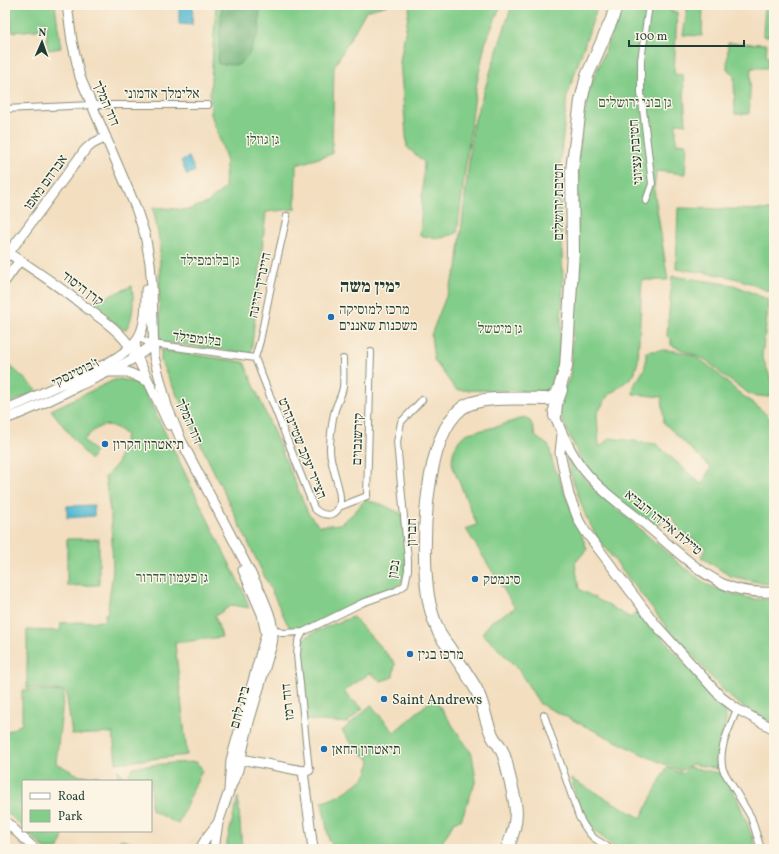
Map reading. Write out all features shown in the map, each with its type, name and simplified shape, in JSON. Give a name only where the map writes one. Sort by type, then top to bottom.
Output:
[{"type":"highway","name":"חטיבת ירושלים","points":[[548,398],[556,394],[562,383],[566,367],[573,252],[572,170],[578,117],[583,90],[612,19],[616,5]]},
{"type":"highway","points":[[555,416],[555,407],[562,383]]},
{"type":"highway","name":"חברון","points":[[500,849],[508,825],[510,809],[508,796],[494,747],[493,738],[476,689],[438,632],[431,612],[426,577],[425,529],[430,483],[434,463],[441,437],[453,416],[463,408],[476,402],[491,399],[548,398]]},
{"type":"highway","name":"חברון","points":[[493,738],[503,753],[516,806],[516,823],[507,849]]},
{"type":"street","name":"דוד המלך","points":[[67,5],[77,65],[92,105],[136,208],[145,235],[150,263],[152,287],[154,362],[167,406],[176,428],[269,612],[270,628]]},
{"type":"street","name":"חטיבת עציוני","points":[[646,201],[652,184],[641,93],[641,72],[649,5]]},
{"type":"street","name":"אלימלך אדמוני","points":[[5,109],[92,105],[208,105]]},
{"type":"street","name":"אברהם מאפו","points":[[7,251],[88,147],[106,137]]},
{"type":"street","name":"דוד המלך","points":[[136,208],[141,238],[146,288],[144,316],[135,341],[137,357],[147,381],[248,581],[270,628]]},
{"type":"street","name":"היינריך היינה","points":[[255,358],[287,216]]},
{"type":"street","name":"קרן היסוד","points":[[7,251],[59,287],[121,335],[135,341]]},
{"type":"street","points":[[5,280],[20,260]]},
{"type":"street","name":"בלומפילד","points":[[135,341],[143,340],[153,344],[255,358]]},
{"type":"street","name":"ז'בוטינסקי","points":[[5,408],[31,398],[108,362],[121,354],[135,341]]},
{"type":"street","name":"ז'בוטינסקי","points":[[5,419],[38,406],[137,357],[153,344]]},
{"type":"street","name":"קירשנבוים","points":[[339,507],[367,496],[371,352]]},
{"type":"street","name":"הצייר יעקב שטיינהרט","points":[[255,358],[314,508],[318,512],[329,515],[335,512],[339,507],[340,499],[339,488],[332,467],[330,450],[334,412],[343,388],[343,359]]},
{"type":"street","points":[[105,373],[126,372],[147,381]]},
{"type":"street","name":"טיילת אליהו הנביא","points":[[548,398],[562,434],[584,471],[600,486],[692,563],[720,582],[730,587],[756,592],[774,592]]},
{"type":"street","name":"נכון","points":[[270,628],[282,632],[303,632],[351,608],[371,599],[396,591],[405,585],[408,560],[397,442],[401,422],[422,400]]},
{"type":"street","points":[[562,434],[560,453],[568,489],[576,514],[585,531],[656,625],[721,697],[737,709],[774,729]]},
{"type":"street","name":"בית לחם","points":[[213,849],[212,840],[216,834],[218,823],[229,791],[236,776],[237,756],[249,722],[272,644],[270,628]]},
{"type":"street","name":"דוד רמז","points":[[303,632],[298,642],[297,655],[313,849]]},
{"type":"street","points":[[737,709],[723,747],[721,762],[723,770],[751,817],[761,849]]},
{"type":"street","points":[[544,715],[579,817],[586,829],[610,849]]},
{"type":"street","points":[[237,756],[306,770]]},
{"type":"street","points":[[5,820],[35,849]]},
{"type":"street","points":[[200,849],[218,823]]},
{"type":"green space","points":[[10,5],[55,5],[61,48],[48,50],[46,29],[12,32]]},
{"type":"green space","points":[[216,5],[388,5],[366,11],[334,67],[332,154],[296,165],[295,209],[266,212],[251,354],[162,342],[159,335],[160,244],[153,207],[187,210],[207,203],[225,188],[226,158],[211,114],[210,94]]},
{"type":"green space","points":[[222,5],[260,5],[259,32],[248,56],[238,65],[218,64]]},
{"type":"green space","points":[[410,5],[501,5],[485,44],[476,87],[457,233],[442,238],[420,236],[424,162],[407,147],[400,61]]},
{"type":"green space","name":"גן מיטשל","points":[[512,5],[598,5],[567,96],[559,175],[563,282],[559,373],[546,391],[456,390],[434,360],[431,335],[457,268],[473,125]]},
{"type":"green space","name":"גן בוני ירושלים","points":[[621,5],[672,5],[671,12],[677,12],[674,74],[683,75],[686,124],[676,123],[676,143],[687,144],[685,174],[656,171],[654,189],[668,280],[642,280],[638,361],[634,375],[607,397],[597,414],[599,447],[610,438],[656,444],[701,484],[706,479],[705,477],[711,468],[664,423],[662,397],[633,394],[633,389],[645,367],[646,352],[661,350],[677,351],[691,355],[709,366],[772,421],[774,420],[774,582],[767,584],[730,576],[701,557],[706,548],[680,531],[670,514],[655,529],[602,486],[583,465],[553,400],[561,395],[570,377],[577,269],[578,158],[588,92],[619,17]]},
{"type":"green space","points":[[688,5],[703,5],[702,36],[683,35]]},
{"type":"green space","points":[[765,5],[774,5],[774,30],[770,30],[769,36],[763,36]]},
{"type":"green space","points":[[728,43],[767,44],[766,56],[769,56],[768,68],[751,68],[749,114],[735,114],[734,75],[727,69]]},
{"type":"green space","points":[[678,208],[774,210],[774,290],[764,290],[747,282],[730,277],[676,269]]},
{"type":"green space","points":[[672,276],[734,285],[767,299],[768,309],[762,356],[774,387],[774,391],[768,397],[751,395],[725,377],[706,360],[671,345],[671,340],[667,336]]},
{"type":"green space","points":[[132,286],[133,302],[131,320],[129,325],[124,330],[91,304]]},
{"type":"green space","points":[[161,350],[244,362],[308,513],[319,526],[340,524],[353,514],[365,500],[381,504],[402,514],[406,558],[402,583],[389,590],[375,593],[301,632],[293,632],[287,623],[161,362]]},
{"type":"green space","points":[[5,361],[38,391],[10,403],[5,397]]},
{"type":"green space","name":"גן פעמון הדרור","points":[[121,379],[137,384],[145,392],[244,593],[249,608],[232,605],[215,616],[222,637],[175,643],[187,755],[116,763],[113,733],[72,735],[66,691],[27,688],[27,630],[60,631],[61,623],[105,621],[113,571],[111,518],[105,477],[117,464],[126,435],[120,430],[109,425],[99,427],[94,430],[84,440],[95,452],[90,460],[51,410],[114,380]]},
{"type":"green space","points":[[525,417],[531,422],[536,437],[549,446],[552,461],[587,549],[575,563],[579,589],[631,618],[638,610],[724,708],[726,722],[717,753],[719,769],[692,764],[681,771],[648,757],[540,704],[518,669],[482,633],[492,621],[515,608],[466,529],[477,525],[453,467],[452,458],[459,440],[466,434],[485,430]]},
{"type":"green space","points":[[567,459],[592,487],[682,566],[708,585],[731,594],[755,599],[774,600],[774,724],[748,710],[730,697],[671,633],[599,540],[586,517]]},
{"type":"green space","points":[[67,539],[99,539],[99,585],[67,586]]},
{"type":"green space","points":[[353,617],[395,663],[393,677],[381,681],[370,673],[344,691],[352,700],[363,708],[347,723],[307,720],[302,664],[303,643],[305,638],[321,629]]},
{"type":"green space","points":[[22,690],[64,692],[56,763],[80,776],[98,776],[103,780],[22,780],[22,827],[5,810],[5,733],[22,724]]},
{"type":"green space","points":[[434,698],[472,754],[476,780],[461,820],[455,821],[438,849],[335,849],[329,840],[322,802],[339,795],[362,779],[368,772],[370,760],[355,748],[342,731],[371,705],[394,732]]},
{"type":"green space","points":[[196,762],[202,770],[178,824],[152,811],[152,780],[132,780],[128,775],[133,767]]},
{"type":"green space","points":[[667,767],[682,774],[689,767],[724,774],[737,798],[757,849],[615,849],[595,831],[584,817],[571,779],[641,818]]},
{"type":"green space","points":[[118,770],[128,780],[117,780]]},
{"type":"green space","points":[[238,797],[242,849],[227,849],[227,842]]},
{"type":"green space","points":[[27,832],[64,832],[59,849],[45,849]]},
{"type":"green space","points":[[122,839],[143,849],[108,849]]},
{"type":"water","points":[[179,5],[193,5],[192,25],[179,24]]},
{"type":"water","points":[[189,157],[195,171],[187,175],[181,161]]},
{"type":"water","points":[[94,505],[94,516],[67,518],[67,506]]},
{"type":"place","name":"מרכז למוסיקה משכנות שאננים","points":[[331,317]]},
{"type":"place","name":"תיאטרון הקרון","points":[[105,444]]},
{"type":"place","name":"סינמטק","points":[[475,579]]},
{"type":"place","name":"מרכז בגין","points":[[410,654]]},
{"type":"place","name":"Saint Andrews","points":[[384,699]]},
{"type":"place","name":"תיאטרון החאן","points":[[324,749]]},
{"type":"district","name":"ימין משה","points":[[370,286]]},
{"type":"park label","name":"גן גוזלן","points":[[263,139]]},
{"type":"park label","name":"גן בלומפילד","points":[[210,260]]}]
